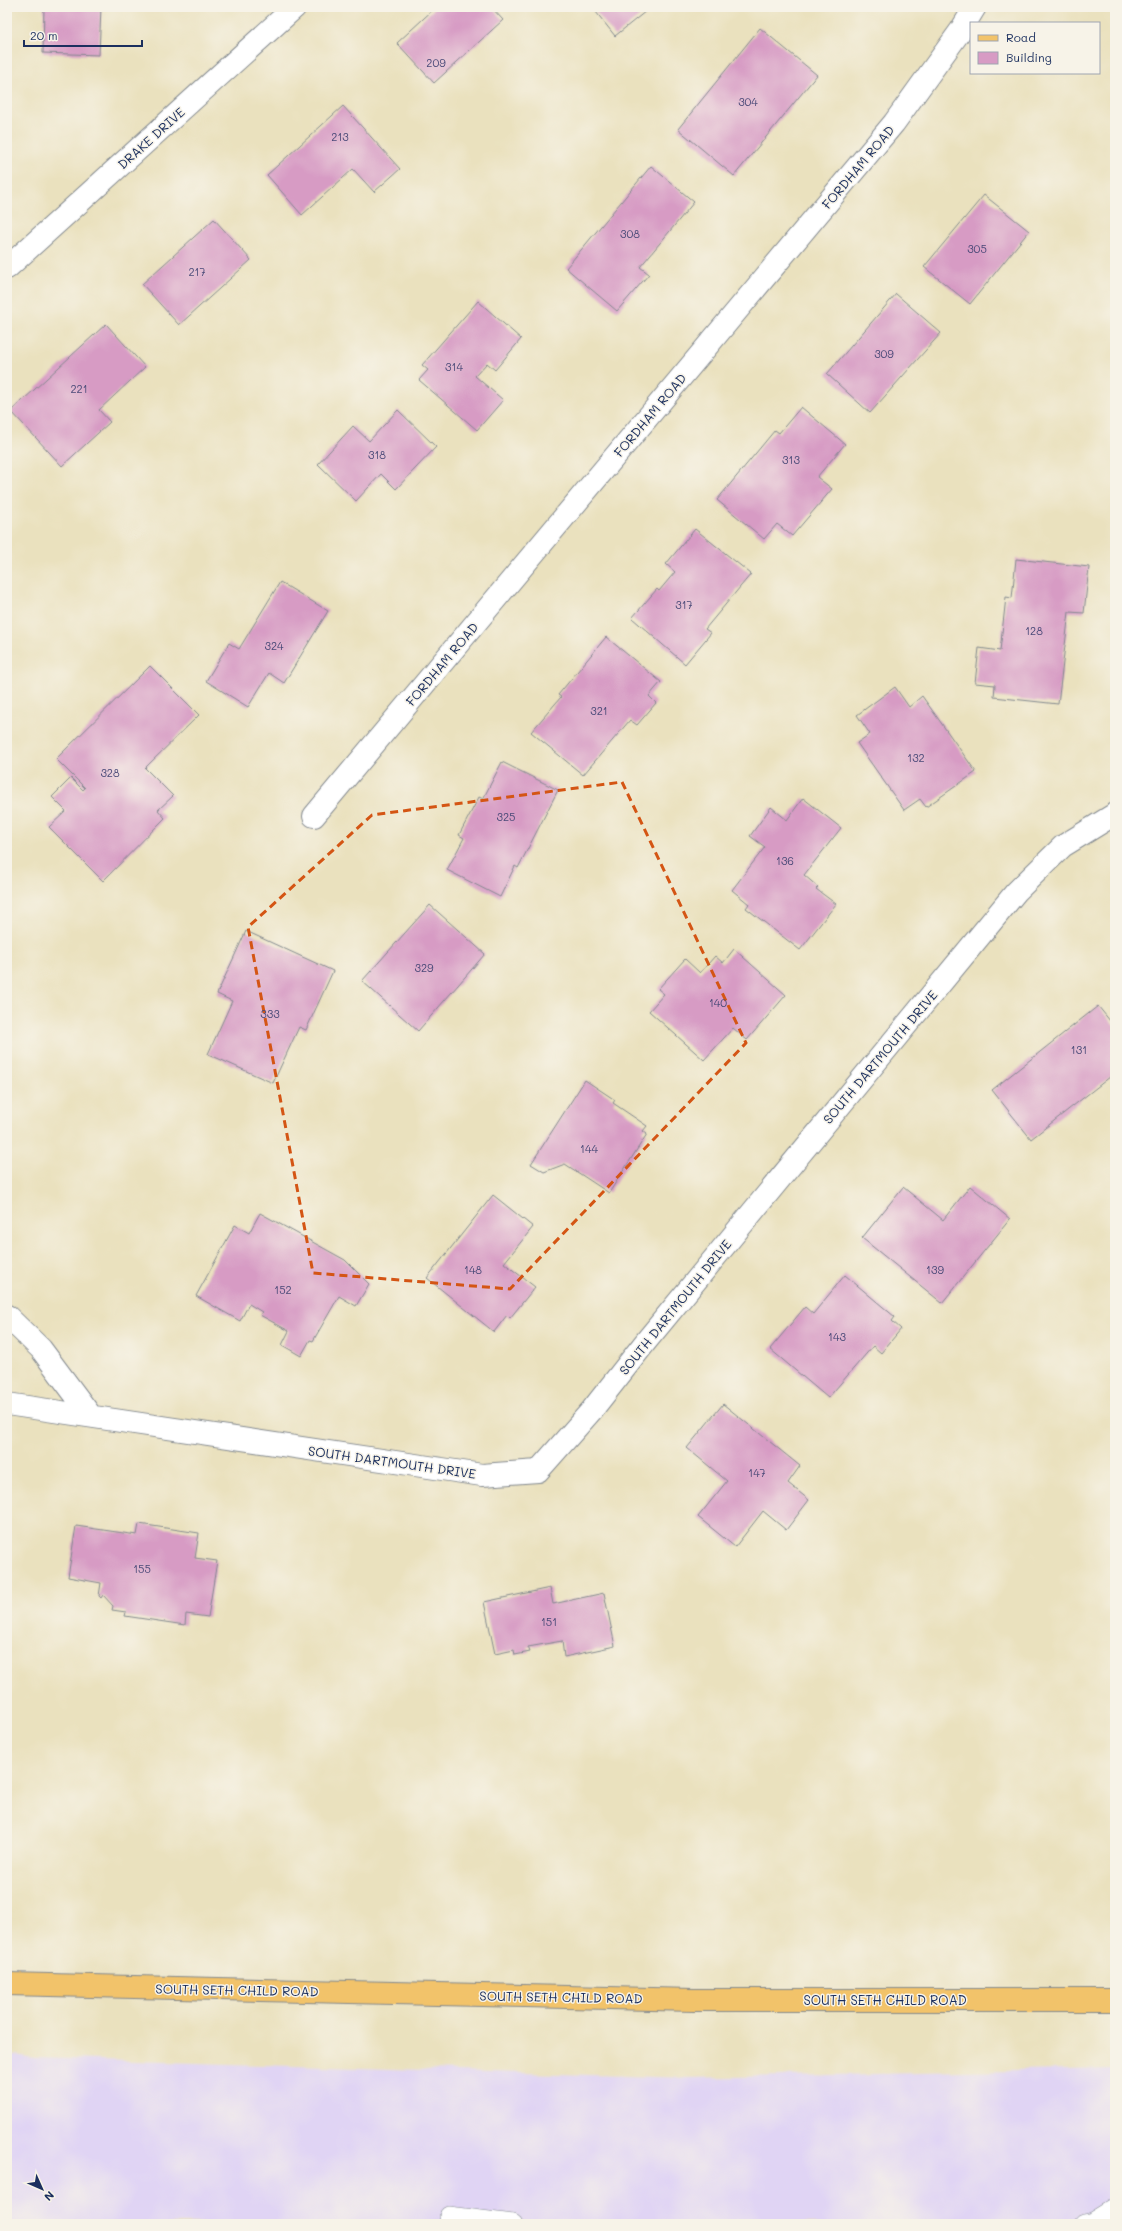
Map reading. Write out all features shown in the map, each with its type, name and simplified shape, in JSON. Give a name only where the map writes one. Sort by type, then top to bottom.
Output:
[{"type":"main road","name":"SOUTH SETH CHILD ROAD","points":[[7,1984],[17,1986],[694,2000],[1115,2000]]},
{"type":"street","name":"DRAKE DRIVE","points":[[7,268],[295,7]]},
{"type":"street","name":"FORDHAM ROAD","points":[[314,816],[894,123],[976,7]]},
{"type":"street","name":"SOUTH DARTMOUTH DRIVE","points":[[7,1404],[482,1475],[538,1471],[592,1410],[647,1340],[1016,892],[1063,846],[1115,814]]},
{"type":"street","points":[[7,1316],[42,1349],[91,1416]]},
{"type":"lane","points":[[1090,2223],[1115,2209]]},
{"type":"lane","points":[[449,2216],[486,2222],[513,2224]]},
{"type":"highlighted area","points":[[622,782],[746,1043],[510,1289],[313,1273],[248,927],[372,815]]},
{"type":"shaded area","points":[[7,2054],[34,2058],[687,2078],[1115,2069],[1115,2224],[7,2224]]},
{"type":"building","points":[[44,7],[101,7],[99,55],[43,53]]},
{"type":"building","points":[[436,7],[491,7],[503,20],[434,83],[397,43]]},
{"type":"building","points":[[592,7],[651,7],[615,36]]},
{"type":"building","points":[[760,28],[817,75],[734,176],[678,129]]},
{"type":"building","points":[[343,106],[400,169],[374,192],[353,169],[302,215],[267,175]]},
{"type":"building","points":[[651,166],[694,202],[640,267],[649,274],[617,311],[566,268]]},
{"type":"building","points":[[984,195],[1029,231],[970,304],[924,267]]},
{"type":"building","points":[[214,219],[251,260],[179,325],[142,284]]},
{"type":"building","points":[[896,294],[941,333],[870,413],[827,374]]},
{"type":"building","points":[[478,301],[521,339],[495,370],[487,363],[475,376],[503,400],[477,430],[419,380],[428,370],[422,365]]},
{"type":"building","points":[[106,324],[145,367],[99,410],[110,422],[62,466],[11,411]]},
{"type":"building","points":[[801,407],[845,444],[817,477],[832,489],[792,536],[777,524],[764,539],[717,500],[775,430],[779,433]]},
{"type":"building","points":[[398,410],[436,447],[396,489],[381,474],[356,501],[318,464],[353,426],[369,441]]},
{"type":"building","points":[[695,529],[751,574],[705,629],[711,633],[685,664],[632,618],[657,589],[659,591],[675,572],[666,564]]},
{"type":"building","points":[[1016,559],[1089,567],[1084,613],[1069,612],[1058,704],[994,697],[995,685],[975,683],[979,648],[1000,651],[1006,597],[1012,598]]},
{"type":"building","points":[[280,582],[328,611],[284,683],[269,673],[248,707],[206,681],[229,643],[239,649]]},
{"type":"building","points":[[606,637],[661,682],[649,696],[656,703],[637,725],[630,720],[583,775],[531,732],[561,697],[558,695]]},
{"type":"building","points":[[150,666],[199,715],[145,768],[173,796],[158,810],[165,818],[103,881],[49,827],[66,811],[52,797],[71,778],[83,790],[85,788],[56,759]]},
{"type":"building","points":[[895,687],[909,707],[922,696],[976,772],[926,807],[920,799],[904,810],[857,743],[870,734],[857,715]]},
{"type":"building","points":[[502,762],[558,790],[518,868],[515,866],[500,897],[447,870],[464,838],[459,835],[479,797],[483,799]]},
{"type":"building","points":[[803,798],[841,828],[804,875],[818,887],[816,889],[836,904],[800,950],[746,908],[749,904],[732,890],[765,847],[750,836],[771,807],[787,820]]},
{"type":"building","points":[[430,905],[485,954],[418,1031],[362,981]]},
{"type":"building","points":[[246,931],[333,971],[306,1030],[299,1027],[273,1083],[208,1054],[232,1001],[217,994]]},
{"type":"building","points":[[734,949],[786,995],[747,1040],[733,1028],[704,1060],[649,1011],[664,994],[658,989],[685,959],[700,973],[715,956],[723,963]]},
{"type":"building","points":[[1098,1006],[1115,1027],[1115,1073],[1031,1139],[992,1090]]},
{"type":"building","points":[[585,1080],[615,1100],[613,1103],[647,1126],[643,1131],[647,1134],[609,1193],[565,1164],[544,1172],[531,1164]]},
{"type":"building","points":[[970,1186],[1010,1219],[942,1303],[862,1238],[903,1187],[943,1220]]},
{"type":"building","points":[[493,1195],[533,1227],[504,1263],[535,1287],[510,1318],[507,1315],[494,1332],[427,1278]]},
{"type":"building","points":[[260,1213],[345,1260],[369,1284],[356,1306],[339,1296],[313,1341],[310,1340],[301,1356],[282,1345],[289,1331],[260,1315],[262,1312],[249,1304],[240,1321],[196,1296],[235,1225],[249,1233]]},
{"type":"building","points":[[845,1275],[895,1317],[892,1321],[901,1329],[881,1353],[873,1346],[828,1398],[770,1349],[805,1307],[813,1314]]},
{"type":"building","points":[[723,1404],[800,1466],[788,1483],[809,1500],[786,1530],[763,1511],[735,1547],[698,1517],[727,1481],[687,1448]]},
{"type":"building","points":[[139,1524],[199,1533],[195,1558],[217,1561],[208,1617],[186,1614],[185,1625],[125,1616],[126,1612],[112,1610],[113,1606],[103,1595],[101,1598],[99,1596],[101,1583],[68,1577],[76,1526],[137,1535]]},
{"type":"building","points":[[550,1588],[553,1604],[604,1593],[615,1646],[564,1657],[562,1641],[528,1647],[530,1652],[515,1655],[514,1650],[495,1654],[484,1602]]}]
